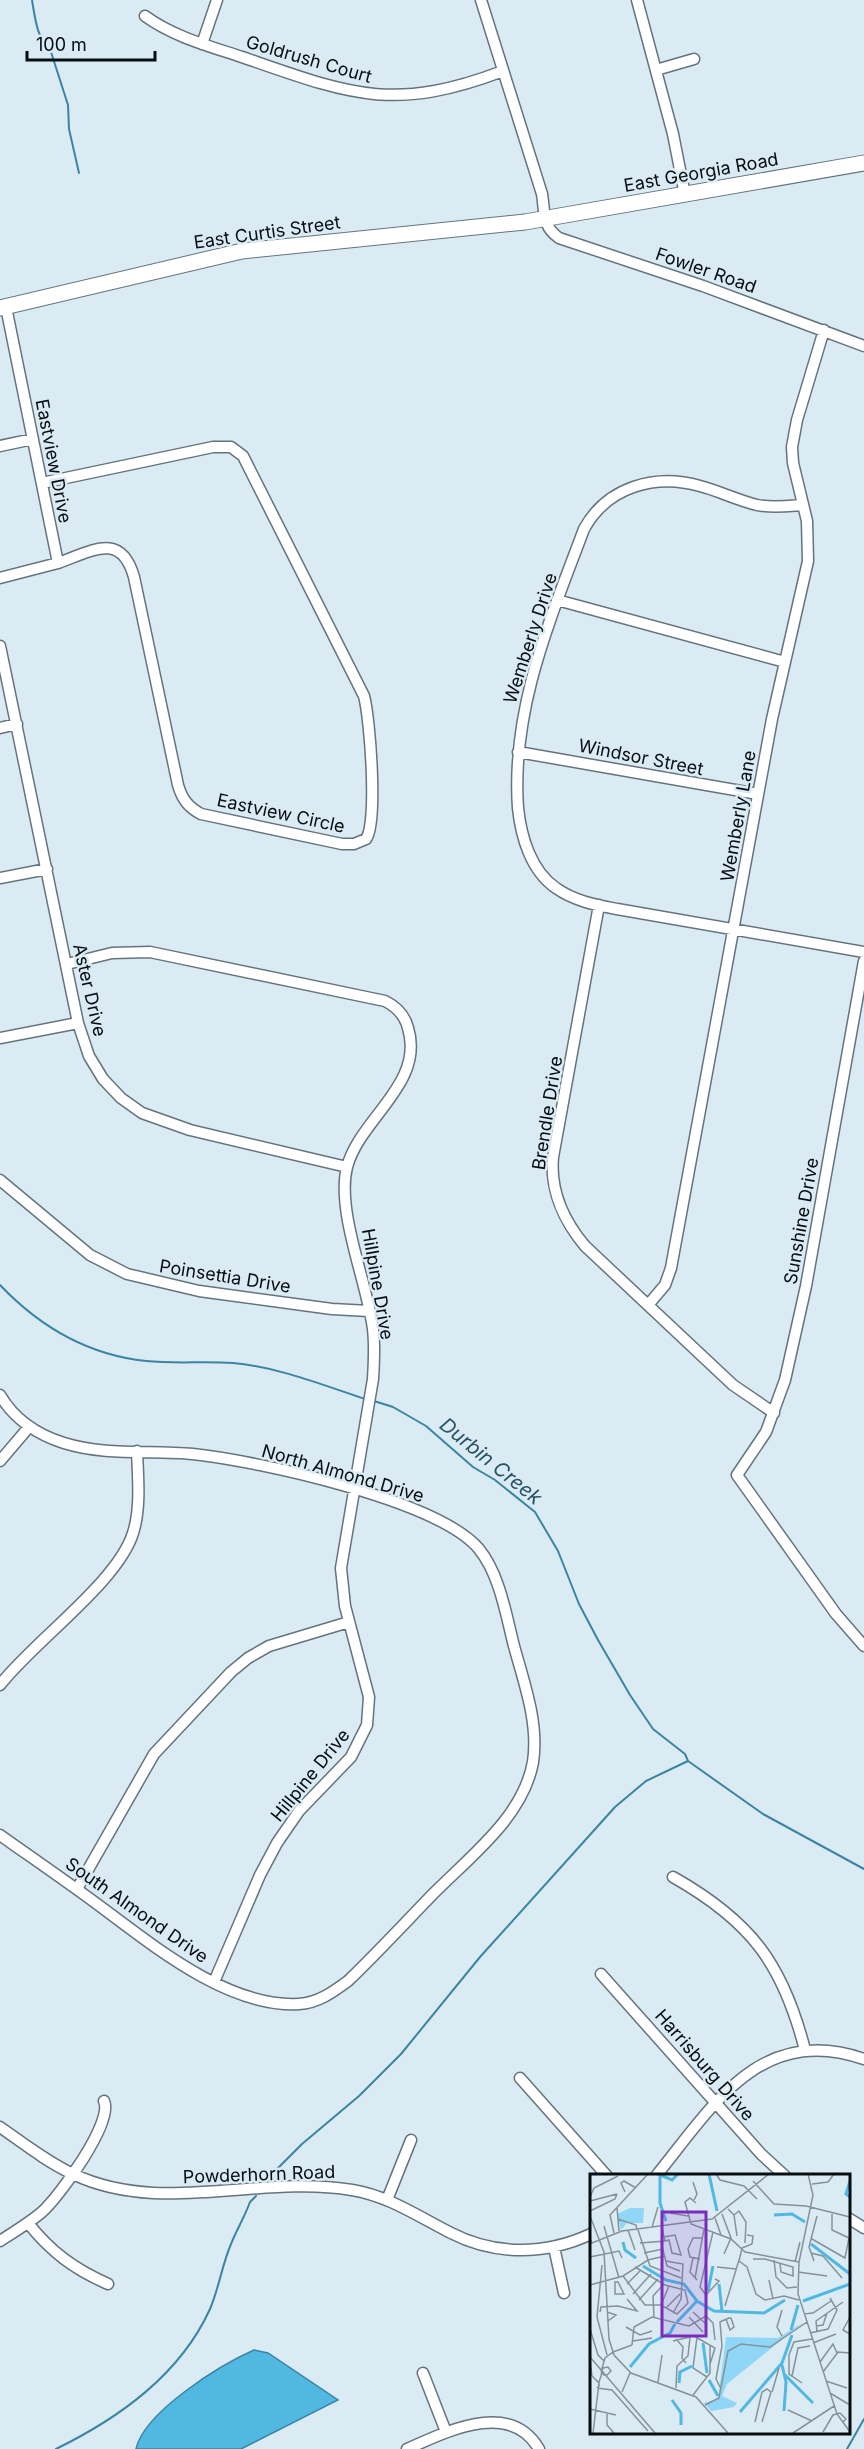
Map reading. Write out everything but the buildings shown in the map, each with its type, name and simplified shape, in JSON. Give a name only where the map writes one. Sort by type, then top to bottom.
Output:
[{"type":"main road","name":"East Georgia Road","points":[[544,218],[864,163]]},
{"type":"main road","name":"East Curtis Street","points":[[3,307],[242,251],[544,218]]},
{"type":"street","points":[[202,44],[217,0]]},
{"type":"street","points":[[481,0],[542,194],[544,218]]},
{"type":"street","points":[[637,0],[673,134],[685,195]]},
{"type":"street","name":"Goldrush Court","points":[[145,16],[166,30],[202,44],[327,85],[373,95],[429,93],[465,86],[503,71]]},
{"type":"street","points":[[656,70],[694,58]]},
{"type":"street","name":"Fowler Road","points":[[544,218],[551,233],[559,238],[703,286],[864,346]]},
{"type":"street","name":"Eastview Drive","points":[[3,307],[58,563]]},
{"type":"street","name":"Wemberly Lane","points":[[648,1305],[664,1285],[671,1268],[758,794],[808,561],[808,531],[793,463],[792,447],[797,420],[824,330]]},
{"type":"street","points":[[0,446],[33,439]]},
{"type":"street","name":"Eastview Circle","points":[[42,483],[213,447],[231,447],[243,456],[364,696],[368,718],[372,804],[372,827],[366,839],[354,844],[342,844],[201,814],[190,807],[183,798],[178,785],[134,577],[128,559],[121,550],[113,548],[86,553],[58,563]]},
{"type":"street","name":"Wemberly Drive","points":[[803,505],[757,505],[700,486],[675,481],[652,482],[632,488],[606,502],[589,521],[557,600],[528,689],[518,752],[519,816],[523,837],[531,858],[542,875],[556,888],[579,900],[864,952]]},
{"type":"street","points":[[0,579],[58,563]]},
{"type":"street","points":[[557,600],[785,662]]},
{"type":"street","name":"Aster Drive","points":[[0,646],[78,1023],[89,1056],[103,1079],[121,1098],[142,1113],[190,1130],[347,1167]]},
{"type":"street","points":[[0,728],[17,724]]},
{"type":"street","name":"Windsor Street","points":[[518,752],[758,794]]},
{"type":"street","points":[[0,878],[47,869]]},
{"type":"street","name":"Brendle Drive","points":[[599,905],[553,1156],[556,1196],[576,1235],[733,1385],[774,1413]]},
{"type":"street","name":"Hillpine Drive","points":[[67,964],[112,952],[150,952],[391,1004],[407,1024],[411,1046],[410,1058],[397,1088],[359,1140],[347,1167],[346,1207],[369,1311],[374,1357],[371,1392],[340,1568],[342,1594],[369,1697],[369,1716],[363,1737],[351,1757],[299,1811],[277,1843],[214,1982]]},
{"type":"street","name":"Sunshine Drive","points":[[864,961],[804,1297],[774,1413],[766,1432],[737,1475],[836,1614],[864,1646]]},
{"type":"street","points":[[0,1038],[78,1023]]},
{"type":"street","name":"Poinsettia Drive","points":[[0,1180],[90,1255],[127,1274],[199,1291],[332,1309],[369,1311]]},
{"type":"street","name":"North Almond Drive","points":[[0,1395],[14,1414],[29,1427],[55,1440],[78,1447],[240,1460],[353,1490],[402,1504],[444,1522],[468,1538],[484,1557],[493,1574],[529,1703],[534,1739],[530,1772],[516,1803],[504,1820],[385,1944]]},
{"type":"street","points":[[0,1461],[29,1427]]},
{"type":"street","points":[[0,1685],[126,1550],[136,1517],[137,1451]]},
{"type":"street","points":[[76,1889],[154,1754],[231,1672],[248,1658],[270,1646],[349,1622]]},
{"type":"street","name":"South Almond Drive","points":[[0,1835],[162,1951],[214,1982],[265,2000],[304,2003],[336,1990],[385,1944]]},
{"type":"street","points":[[673,1877],[719,1905],[759,1946],[789,1997],[805,2050]]},
{"type":"street","name":"Harrisburg Drive","points":[[601,1974],[783,2174]]},
{"type":"street","points":[[658,2174],[731,2084],[748,2072],[769,2061],[805,2050],[828,2050],[864,2059]]},
{"type":"street","points":[[520,2078],[605,2174]]},
{"type":"street","points":[[0,2241],[28,2223],[48,2206],[73,2174],[105,2116],[104,2101]]},
{"type":"street","name":"Powderhorn Road","points":[[0,2127],[73,2174],[113,2186],[146,2192],[189,2193],[322,2187],[354,2190],[387,2200],[482,2247],[505,2250],[554,2247],[590,2234]]},
{"type":"street","points":[[387,2200],[411,2140]]},
{"type":"street","points":[[849,2219],[864,2228]]},
{"type":"street","points":[[28,2223],[46,2246],[62,2260],[108,2284]]},
{"type":"street","points":[[554,2247],[564,2292]]},
{"type":"street","points":[[423,2373],[446,2432]]},
{"type":"street","points":[[407,2449],[446,2432],[478,2423],[508,2424],[526,2433],[539,2449]]},
{"type":"water","points":[[254,2350],[268,2353],[338,2400],[241,2449],[136,2449],[142,2435],[168,2405],[204,2378]]},
{"type":"waterway","points":[[32,0],[40,35],[51,52],[68,105],[69,129],[79,173]]},
{"type":"waterway","name":"Durbin Creek","points":[[0,1285],[48,1326],[104,1352],[146,1361],[222,1362],[267,1368],[365,1399]]},
{"type":"waterway","name":"Durbin Creek","points":[[374,1401],[393,1407],[426,1426],[473,1467],[495,1480],[535,1512],[558,1551],[579,1604],[598,1640],[653,1729],[685,1754],[688,1761],[763,1814],[864,1869]]},
{"type":"waterway","points":[[263,2183],[302,2144],[359,2096],[401,2054],[480,1957],[615,1807],[646,1781],[688,1761]]},
{"type":"waterway","points":[[56,2449],[125,2408],[165,2374],[182,2354],[210,2309],[231,2244],[250,2202],[256,2196]]},
{"type":"waterway","points":[[847,2449],[864,2419]]}]
